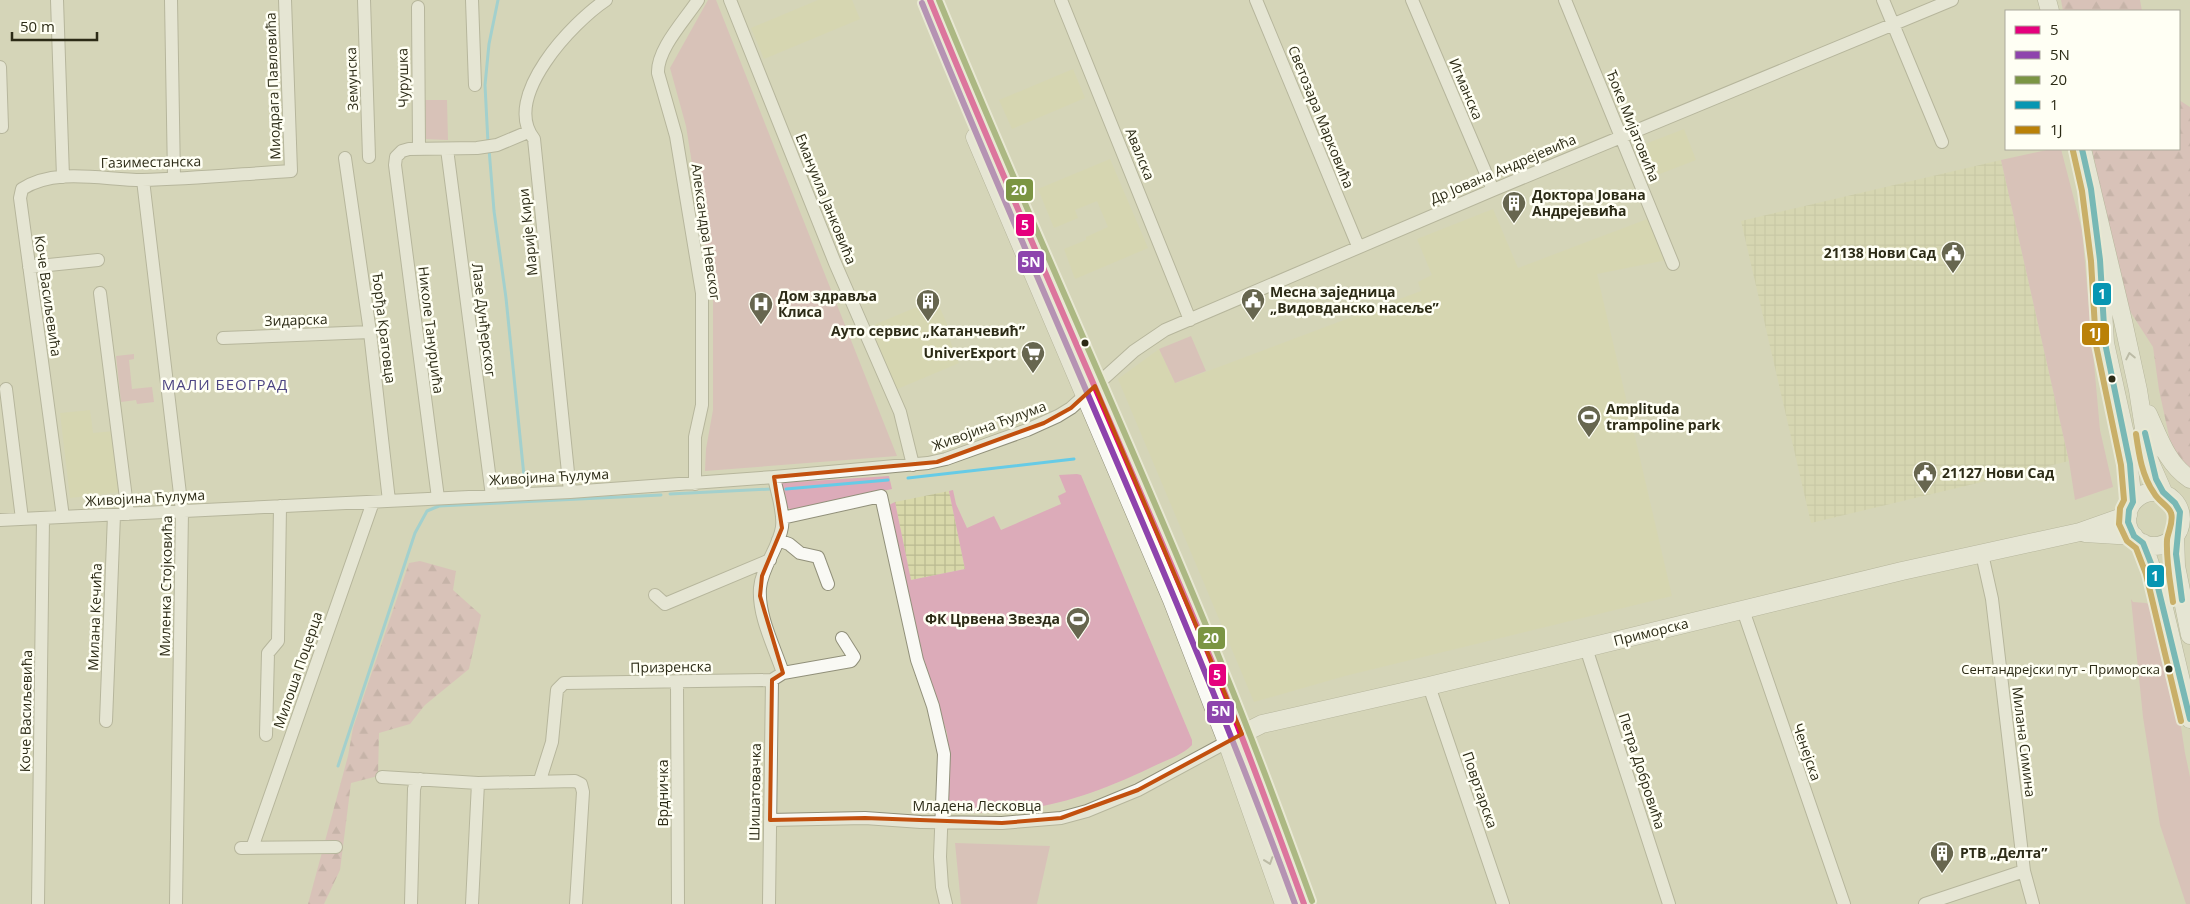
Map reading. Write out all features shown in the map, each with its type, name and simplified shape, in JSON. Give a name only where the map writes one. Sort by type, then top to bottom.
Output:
[{"type":"main road","points":[[917,0],[1089,391]]},
{"type":"main road","points":[[930,0],[1089,391],[1304,904]]},
{"type":"main road","points":[[2082,150],[2138,390],[2149,460],[2168,496],[2180,511],[2182,528],[2176,566],[2190,635]]},
{"type":"main road","points":[[2091,189],[2100,260],[2106,343],[2126,441],[2130,530],[2138,539],[2162,600],[2190,719]]},
{"type":"main road","points":[[2138,390],[2165,453],[2176,468],[2190,479]]},
{"type":"main road","points":[[2130,508],[2144,494],[2150,492],[2190,500]]},
{"type":"main road","name":"Приморска","points":[[1234,738],[1262,724],[2080,532],[2130,508]]},
{"type":"main road","points":[[2138,539],[2152,545],[2161,544],[2182,528]]},
{"type":"main road","name":"Приморска","points":[[2080,532],[2138,539]]},
{"type":"main road","points":[[1234,738],[1284,904]]},
{"type":"street","points":[[57,0],[63,177]]},
{"type":"street","points":[[171,0],[174,178]]},
{"type":"street","name":"Миодрага Павловића","points":[[285,0],[291,171]]},
{"type":"street","name":"Земунска","points":[[364,0],[369,157]]},
{"type":"street","points":[[472,0],[476,85]]},
{"type":"street","name":"Марије Кири","points":[[570,492],[534,139],[528,132],[525,123],[532,87],[539,70],[580,20],[606,0]]},
{"type":"street","name":"Александра Невског","points":[[695,484],[695,437],[702,405],[702,293],[676,136],[658,73],[658,64],[661,54],[698,0]]},
{"type":"street","name":"Емануила Јанковића","points":[[730,0],[835,263],[900,412],[913,466]]},
{"type":"street","name":"Авалска","points":[[1061,0],[1190,320]]},
{"type":"street","name":"Светозара Марковића","points":[[1256,0],[1358,246]]},
{"type":"street","name":"Игманска","points":[[1412,0],[1493,190]]},
{"type":"street","name":"Ђоке Мијатовића","points":[[1565,0],[1673,264]]},
{"type":"street","points":[[1883,0],[1942,142]]},
{"type":"street","name":"Др Јована Андрејевића","points":[[1089,391],[1147,340],[1165,330],[1358,246],[1952,0]]},
{"type":"street","name":"Чурушка","points":[[418,7],[419,148]]},
{"type":"street","points":[[0,67],[2,127]]},
{"type":"street","points":[[419,148],[477,148],[497,145],[528,132]]},
{"type":"street","name":"Николе Танурџића","points":[[419,148],[402,151],[396,157],[395,165],[438,498]]},
{"type":"street","name":"Лазе Дунђерског","points":[[447,149],[492,496]]},
{"type":"street","name":"Ђорђа Кратовца","points":[[345,158],[370,332],[389,501]]},
{"type":"street","name":"Газиместанска","points":[[20,198],[22,189],[31,183],[63,177],[143,180],[291,171]]},
{"type":"street","name":"Миленка Стојковића","points":[[143,180],[182,511],[176,904]]},
{"type":"street","name":"Коче Васиљевића","points":[[20,198],[64,517]]},
{"type":"street","points":[[29,267],[98,260]]},
{"type":"street","points":[[100,293],[128,514]]},
{"type":"street","name":"Зидарска","points":[[223,338],[370,332]]},
{"type":"street","points":[[6,390],[22,519]]},
{"type":"street","name":"Живојина Ћулума","points":[[0,520],[114,516],[570,492],[913,466],[946,459],[1044,423],[1072,408],[1089,391]]},
{"type":"street","points":[[774,478],[782,518],[881,496],[917,660],[933,706],[944,754],[943,822],[940,857],[942,887],[946,904]]},
{"type":"street","name":"Милоша Поцерца","points":[[336,847],[247,848],[373,502]]},
{"type":"street","name":"Милоша Поцерца","points":[[266,735],[268,652],[278,642],[280,506]]},
{"type":"street","name":"Милана Кечића","points":[[106,721],[114,516]]},
{"type":"street","name":"Коче Васиљевића","points":[[38,904],[44,518]]},
{"type":"street","name":"Шишатовачка","points":[[769,904],[770,820],[777,677],[761,606],[762,576],[778,540],[782,518]]},
{"type":"street","points":[[778,540],[789,544],[800,552],[818,557],[828,584]]},
{"type":"street","name":"Милана Симина","points":[[1982,554],[1992,599],[2024,871],[2033,904]]},
{"type":"street","points":[[655,595],[665,604],[770,560]]},
{"type":"street","name":"Ченејска","points":[[1743,610],[1844,904]]},
{"type":"street","name":"Призренска","points":[[540,780],[552,742],[557,690],[564,683],[678,682],[777,677],[851,661],[854,657],[842,638]]},
{"type":"street","name":"Петра Добровића","points":[[1586,648],[1669,904]]},
{"type":"street","name":"Врдничка","points":[[678,682],[678,904]]},
{"type":"street","name":"Повртарска","points":[[1429,686],[1502,904]]},
{"type":"street","name":"Младена Лесковца","points":[[770,820],[848,818],[943,822],[1037,822],[1061,818],[1087,812],[1138,790],[1234,738]]},
{"type":"street","points":[[382,777],[478,782],[575,781],[582,784],[576,904]]},
{"type":"street","points":[[411,904],[414,789],[416,782],[420,779]]},
{"type":"street","points":[[472,904],[478,782]]},
{"type":"street","points":[[1926,904],[2024,871]]},
{"type":"highlighted area","points":[[1095,386],[1242,734],[1138,790],[1061,818],[1002,823],[865,818],[770,820],[772,680],[783,673],[760,596],[762,576],[782,528],[774,477],[937,462],[1044,423],[1071,408]]},
{"type":"shaded area","points":[[818,0],[852,0],[860,19],[764,59],[751,28]]},
{"type":"shaded area","points":[[1073,69],[1085,98],[1012,129],[999,100]]},
{"type":"shaded area","points":[[1684,129],[1696,160],[1652,177],[1640,146]]},
{"type":"shaded area","points":[[1110,159],[1148,248],[1075,279],[1064,249],[1086,240],[1086,237],[1108,227],[1097,201],[1075,210],[1078,218],[1054,228],[1038,189]]},
{"type":"shaded area","points":[[2001,160],[2069,461],[1811,523],[1741,221]]},
{"type":"shaded area","points":[[1493,209],[1518,268],[1650,218],[1667,260],[1597,274],[1672,596],[1345,676],[1254,702],[1118,379],[1159,349],[1176,383],[1421,291],[1418,282],[1432,275],[1417,239]]},
{"type":"shaded area","points":[[936,299],[950,331],[947,333],[959,363],[895,390],[869,327]]},
{"type":"shaded area","points":[[90,410],[93,433],[114,431],[121,492],[70,498],[60,413]]},
{"type":"shaded area","points":[[949,491],[965,569],[911,580],[895,502]]},
{"type":"green space","points":[[708,0],[716,0],[897,456],[705,471],[706,449],[713,410],[713,295],[686,126],[670,68]]},
{"type":"green space","points":[[2061,0],[2140,0],[2142,10],[2063,10]]},
{"type":"green space","points":[[423,100],[447,100],[448,140],[424,139]]},
{"type":"green space","points":[[2180,101],[2190,107],[2190,482],[2177,473],[2159,390],[2153,347],[2124,302],[2092,150],[2180,150]]},
{"type":"green space","points":[[2046,150],[2061,150],[2082,230],[2100,430],[2113,487],[2075,500],[2069,461],[2001,160]]},
{"type":"green space","points":[[1191,336],[1206,371],[1175,383],[1159,349]]},
{"type":"green space","points":[[134,354],[134,359],[129,360],[132,389],[152,387],[154,402],[137,404],[136,400],[121,402],[116,356]]},
{"type":"green space","points":[[1059,475],[1081,475],[1192,740],[1192,745],[1173,758],[1079,797],[1032,808],[981,813],[953,813],[948,807],[950,764],[947,733],[922,656],[889,505],[895,502],[911,580],[965,569],[949,491],[953,490],[956,504],[967,528],[994,516],[1001,530],[1061,504],[1058,496],[1066,492]]},
{"type":"green space","points":[[889,476],[892,489],[792,510],[786,507],[780,483]]},
{"type":"green space","points":[[420,561],[456,571],[453,590],[481,615],[469,669],[425,705],[410,724],[379,733],[378,776],[351,783],[340,870],[324,904],[308,904],[348,756],[353,728],[409,563]]},
{"type":"green space","points":[[2131,599],[2133,602],[2146,603],[2160,609],[2167,635],[2190,777],[2190,904],[2186,904],[2160,825],[2143,717]]},
{"type":"green space","points":[[955,843],[1050,846],[1037,904],[961,904]]},
{"type":"waterway","points":[[488,143],[485,85],[489,44],[498,0]]},
{"type":"waterway","points":[[489,149],[494,211],[506,298],[525,486]]},
{"type":"waterway","points":[[908,478],[1074,459]]},
{"type":"waterway","points":[[786,489],[888,480]]},
{"type":"waterway","points":[[670,494],[771,489]]},
{"type":"waterway","points":[[338,766],[415,533],[427,511],[439,506],[661,495]]},
{"type":"transit line","name":"5","points":[[930,0],[1217,674],[1304,904]]},
{"type":"transit line","name":"20","points":[[939,0],[1190,587],[1248,729],[1312,901]]},
{"type":"transit line","name":"5N","points":[[922,3],[1207,677],[1295,904]]},
{"type":"transit line","name":"1","points":[[2082,150],[2091,189],[2100,260],[2105,343],[2130,464],[2133,502],[2129,510],[2128,522],[2134,536],[2143,543],[2154,571],[2190,719]]},
{"type":"transit line","name":"1J","points":[[2073,151],[2082,191],[2091,261],[2096,345],[2121,465],[2124,500],[2120,508],[2119,524],[2127,541],[2136,548],[2146,574],[2181,721]]},
{"type":"transit line","name":"1","points":[[2145,433],[2156,479],[2163,492],[2175,503],[2180,512],[2176,554],[2182,600]]},
{"type":"transit line","name":"1J","points":[[2136,434],[2147,480],[2156,496],[2171,513],[2172,520],[2167,548],[2168,571],[2173,602]]},
{"type":"place","name":"Доктора Јована Андрејевића","points":[[1514,224]]},
{"type":"place","name":"21138 Нови Сад","points":[[1953,274]]},
{"type":"place","name":"Месна заједница „Видовданско насеље”","points":[[1253,321]]},
{"type":"place","name":"Ауто сервис „Катанчевић”","points":[[928,322]]},
{"type":"place","name":"Дом здравља Клиса","points":[[761,325]]},
{"type":"place","name":"UniverExport","points":[[1033,374]]},
{"type":"place","name":"Amplituda trampoline park","points":[[1589,438]]},
{"type":"place","name":"21127 Нови Сад","points":[[1925,494]]},
{"type":"place","name":"ФК Црвена Звезда","points":[[1078,640]]},
{"type":"place","name":"Сентандрејски пут - Приморска","points":[[2169,669]]},
{"type":"place","name":"РТВ „Делта”","points":[[1942,874]]},
{"type":"district","name":"МАЛИ БЕОГРАД","points":[[225,385]]}]
